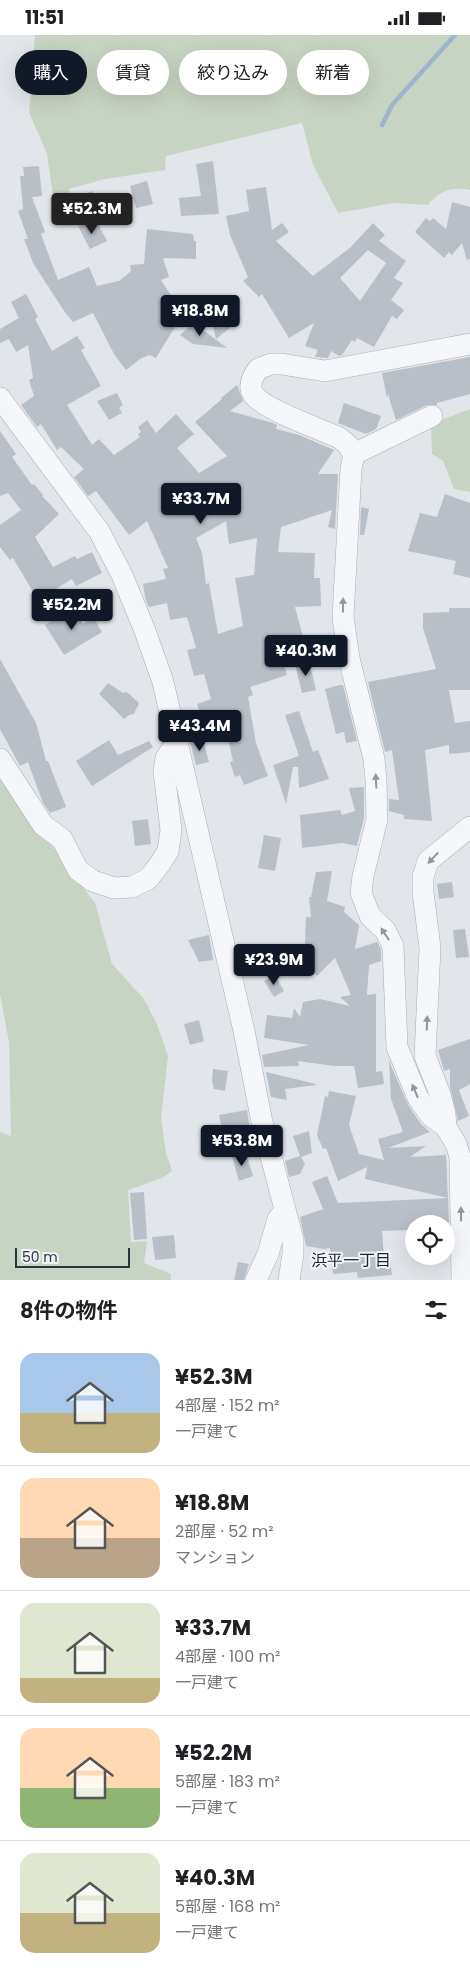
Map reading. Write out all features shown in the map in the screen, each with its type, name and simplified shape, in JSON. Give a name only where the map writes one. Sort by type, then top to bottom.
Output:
[{"type":"street","points":[[462,1280],[460,1157],[456,1143],[446,1127],[431,1116],[418,1098],[397,1047],[393,946],[385,930],[370,916],[361,893],[363,876],[377,819],[377,809],[374,759],[349,658],[343,617],[351,469],[354,454],[347,443],[338,437],[266,406],[253,394],[251,385],[258,369],[271,364],[281,363],[325,371],[470,344]]},
{"type":"street","points":[[0,398],[99,531],[122,575],[163,682],[242,1023],[262,1122],[293,1241],[289,1280]]},
{"type":"street","points":[[354,454],[432,416]]},
{"type":"street","points":[[0,759],[43,825],[62,839],[78,870],[92,881],[114,888],[132,887],[148,879],[168,851],[171,830],[164,772],[166,758],[177,742]]},
{"type":"street","points":[[446,1127],[440,1094],[425,1056],[430,948],[423,893],[423,877],[428,861],[470,827]]},
{"type":"street","points":[[256,1280],[268,1254],[278,1219],[285,1211]]},
{"type":"green space","points":[[35,35],[470,35],[470,190],[452,189],[446,191],[437,196],[428,205],[393,203],[338,213],[313,165],[302,123],[166,156],[165,170],[105,179],[69,189],[69,215],[56,217],[47,154],[29,112],[30,95],[87,95],[87,50],[34,50]]},
{"type":"green space","points":[[470,409],[470,492],[454,489],[443,461],[432,454],[431,424]]},
{"type":"green space","points":[[0,771],[46,838],[95,903],[112,964],[144,999],[157,1024],[168,1056],[161,1118],[166,1153],[172,1171],[162,1178],[128,1190],[131,1242],[147,1241],[144,1263],[171,1274],[171,1280],[0,1280],[0,1132],[11,1136],[9,1042],[0,994]]},
{"type":"building","points":[[213,161],[219,214],[181,216],[179,198],[201,196],[196,164]]},
{"type":"building","points":[[39,166],[42,196],[32,197],[45,232],[41,234],[58,280],[89,267],[97,286],[119,281],[131,271],[130,265],[144,264],[147,229],[193,234],[194,241],[196,241],[196,259],[163,258],[169,277],[161,280],[174,300],[162,307],[175,327],[156,358],[149,355],[140,359],[126,370],[114,354],[93,313],[73,322],[33,263],[24,239],[28,239],[18,211],[23,209],[20,176],[24,176],[23,167]]},
{"type":"building","points":[[147,181],[153,204],[136,208],[130,186]]},
{"type":"building","points":[[266,187],[272,230],[282,223],[289,232],[276,241],[313,276],[351,247],[373,223],[385,235],[379,241],[406,261],[394,278],[403,283],[391,300],[404,310],[397,319],[392,316],[374,347],[357,338],[355,342],[352,340],[342,355],[339,356],[331,351],[328,358],[315,357],[318,350],[305,346],[314,323],[289,338],[262,294],[259,297],[243,281],[248,277],[230,235],[226,216],[249,211],[246,190]],"holes":[[[368,250],[386,263],[360,301],[340,278]]]},
{"type":"building","points":[[92,191],[99,210],[92,213],[96,219],[81,223],[72,199]]},
{"type":"building","points":[[452,202],[470,207],[470,259],[467,260],[462,243],[452,255],[449,252],[444,258],[415,232],[426,218],[430,221],[433,218],[446,229]]},
{"type":"building","points":[[85,223],[100,225],[107,241],[90,249],[78,226]]},
{"type":"building","points":[[26,294],[38,317],[35,319],[52,351],[77,336],[85,348],[81,350],[101,386],[67,405],[92,445],[99,439],[114,455],[140,437],[138,434],[141,432],[138,427],[147,420],[156,433],[176,414],[194,434],[177,448],[199,473],[227,456],[195,422],[237,385],[243,401],[230,411],[273,423],[277,425],[276,429],[299,435],[334,450],[318,474],[338,474],[335,529],[328,527],[332,510],[281,527],[278,552],[315,553],[314,578],[320,578],[321,606],[295,607],[303,637],[278,644],[287,675],[250,687],[253,695],[248,697],[256,743],[268,776],[244,785],[240,775],[235,777],[230,762],[233,761],[223,716],[203,722],[197,704],[211,699],[204,674],[194,676],[187,650],[196,648],[187,617],[170,620],[167,603],[149,607],[146,601],[143,584],[166,579],[163,569],[168,568],[147,521],[129,535],[96,491],[88,496],[74,477],[84,469],[61,447],[57,450],[41,424],[37,427],[21,405],[34,396],[29,380],[33,378],[28,345],[16,352],[9,339],[0,343],[0,329],[19,318],[11,302]],"holes":[[[226,521],[229,544],[257,538],[254,575],[235,578],[243,626],[218,634],[209,583],[206,584],[202,553],[196,538]]]},
{"type":"building","points":[[224,299],[241,319],[216,339],[210,313]]},
{"type":"building","points":[[194,323],[227,348],[193,344],[180,335]]},
{"type":"building","points":[[470,357],[470,394],[437,403],[437,405],[427,405],[396,420],[388,394],[387,398],[382,373]]},
{"type":"building","points":[[117,393],[123,405],[119,408],[122,413],[109,420],[97,401]]},
{"type":"building","points":[[344,403],[381,416],[376,429],[366,434],[338,423]]},
{"type":"building","points":[[0,431],[16,454],[12,457],[32,485],[34,484],[42,496],[59,514],[35,537],[53,567],[75,556],[77,559],[92,552],[102,573],[76,586],[72,579],[38,600],[13,558],[10,560],[0,547],[0,525],[21,510],[8,493],[0,496]]},
{"type":"building","points":[[445,494],[470,503],[470,578],[453,574],[456,561],[408,551],[420,513],[437,517]]},
{"type":"building","points":[[361,507],[369,509],[364,535],[360,535]]},
{"type":"building","points":[[72,607],[83,624],[93,617],[102,632],[64,655],[45,625]]},
{"type":"building","points":[[449,608],[470,608],[470,690],[449,690],[455,723],[470,721],[470,752],[449,754],[449,745],[425,750],[432,821],[404,819],[404,815],[389,811],[389,799],[399,800],[392,750],[385,752],[368,682],[436,669],[423,628],[423,613],[449,612]]},
{"type":"building","points":[[0,659],[36,723],[46,761],[48,761],[66,807],[50,813],[43,803],[28,762],[20,766],[0,729]]},
{"type":"building","points":[[309,661],[316,690],[302,693],[295,665]]},
{"type":"building","points":[[108,683],[123,693],[127,692],[139,703],[134,714],[124,719],[99,694]]},
{"type":"building","points":[[343,685],[357,741],[346,743],[344,732],[336,734],[325,689]]},
{"type":"building","points":[[299,711],[313,752],[318,750],[329,779],[299,788],[298,767],[293,767],[286,804],[273,765],[299,756],[285,715]]},
{"type":"building","points":[[203,739],[209,762],[196,765],[190,742]]},
{"type":"building","points":[[109,740],[118,755],[149,741],[153,747],[92,786],[76,761]]},
{"type":"building","points":[[364,787],[364,818],[357,846],[342,843],[302,848],[300,815],[340,810],[342,815],[355,811],[349,788]]},
{"type":"building","points":[[148,819],[151,844],[135,846],[132,821]]},
{"type":"building","points":[[264,835],[281,838],[275,871],[258,868]]},
{"type":"building","points":[[332,871],[327,901],[345,907],[344,912],[359,925],[355,949],[377,942],[381,949],[381,961],[369,965],[367,995],[376,994],[376,1072],[382,1071],[384,1084],[358,1088],[354,1066],[334,1066],[298,1061],[299,1066],[264,1067],[262,1055],[309,1045],[264,1038],[267,1015],[292,1018],[294,1008],[300,1017],[303,1002],[320,999],[350,1006],[340,997],[351,995],[335,958],[317,976],[305,964],[284,975],[271,952],[283,946],[287,954],[305,944],[306,917],[311,917],[309,897],[311,897],[316,872]]},
{"type":"building","points":[[452,882],[454,897],[439,899],[437,884]]},
{"type":"building","points":[[465,929],[469,957],[456,958],[453,930]]},
{"type":"building","points":[[209,935],[213,960],[199,962],[188,940]]},
{"type":"building","points":[[275,975],[284,991],[274,997],[264,981]]},
{"type":"building","points":[[199,1020],[204,1041],[190,1045],[184,1024]]},
{"type":"building","points":[[470,1039],[470,1084],[459,1090],[469,1116],[458,1121],[450,1086],[450,1069],[444,1071],[438,1050]]},
{"type":"building","points":[[389,1061],[408,1105],[421,1124],[430,1132],[388,1148],[426,1146],[410,1157],[446,1155],[448,1198],[365,1179],[367,1167],[338,1181],[326,1148],[323,1149],[317,1135],[325,1096],[328,1097],[329,1091],[356,1096],[349,1125],[359,1154],[384,1160],[378,1139],[403,1132],[391,1099]]},
{"type":"building","points":[[213,1069],[228,1071],[225,1091],[214,1089],[212,1081]]},
{"type":"building","points":[[266,1072],[316,1085],[285,1089],[287,1100],[271,1097]]},
{"type":"building","points":[[247,1110],[253,1149],[236,1151],[233,1128],[222,1130],[219,1115]]},
{"type":"building","points":[[309,1131],[312,1153],[301,1157],[305,1164],[300,1174],[289,1177],[285,1161],[300,1156],[293,1136]]},
{"type":"building","points":[[246,1153],[253,1176],[239,1181],[232,1157]]},
{"type":"building","points":[[327,1176],[338,1203],[448,1198],[449,1215],[405,1215],[405,1230],[382,1231],[384,1257],[390,1257],[392,1275],[358,1278],[357,1272],[333,1274],[330,1248],[306,1246],[300,1217],[323,1209],[312,1182]]},
{"type":"building","points":[[144,1192],[147,1239],[134,1240],[130,1193]]},
{"type":"building","points":[[174,1235],[176,1258],[155,1260],[152,1237]]},
{"type":"building","points":[[238,1262],[249,1264],[244,1280],[234,1280]]},
{"type":"waterway","points":[[382,125],[392,105],[455,35]]},
{"type":"district","name":"浜平一丁目","points":[[351,1260]]}]
